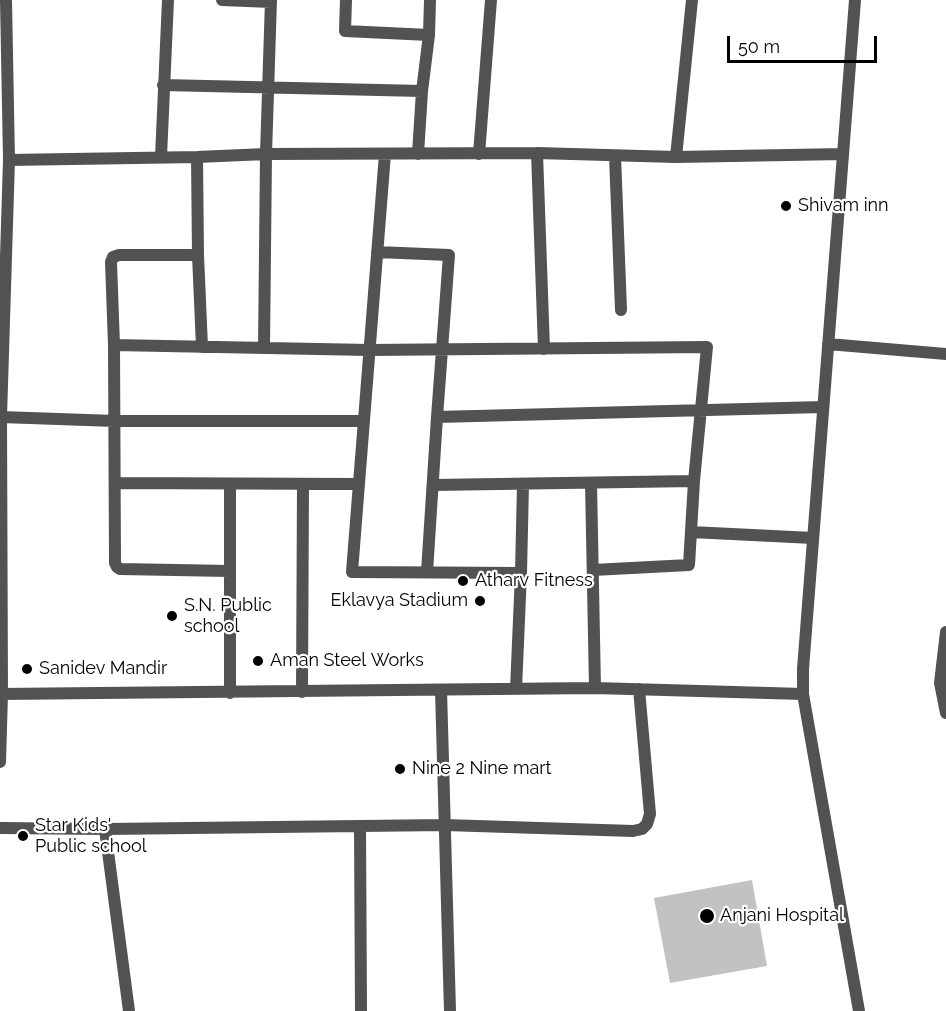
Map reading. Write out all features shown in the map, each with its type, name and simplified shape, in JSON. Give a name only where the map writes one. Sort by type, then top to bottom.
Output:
[{"type":"street","points":[[0,762],[1,417],[9,160],[6,0]]},
{"type":"street","points":[[160,157],[168,0]]},
{"type":"street","points":[[222,0],[271,1],[266,154],[264,348]]},
{"type":"street","points":[[346,0],[345,31],[429,35]]},
{"type":"street","points":[[418,154],[430,0]]},
{"type":"street","points":[[479,153],[491,0]]},
{"type":"street","points":[[676,157],[692,0]]},
{"type":"street","points":[[855,0],[803,669],[803,694],[859,1011]]},
{"type":"street","points":[[163,85],[422,91]]},
{"type":"street","points":[[9,160],[197,158],[266,154],[537,153],[676,157],[843,154]]},
{"type":"street","points":[[537,153],[543,349]]},
{"type":"street","points":[[385,154],[352,572],[521,573]]},
{"type":"street","points":[[615,156],[621,310]]},
{"type":"street","points":[[197,158],[202,346]]},
{"type":"street","points":[[377,252],[449,255],[428,572]]},
{"type":"street","points":[[198,255],[119,255],[113,257],[111,262],[117,567],[120,569],[230,571]]},
{"type":"street","points":[[828,344],[946,354]]},
{"type":"street","points":[[114,345],[369,350],[707,347],[694,481],[689,565],[593,570]]},
{"type":"street","points":[[437,417],[824,407]]},
{"type":"street","points":[[1,417],[115,421],[364,421]]},
{"type":"street","points":[[433,485],[694,481]]},
{"type":"street","points":[[116,483],[359,484]]},
{"type":"street","points":[[516,690],[523,483]]},
{"type":"street","points":[[591,483],[595,688]]},
{"type":"street","points":[[230,484],[230,693]]},
{"type":"street","points":[[302,692],[303,484]]},
{"type":"street","points":[[691,532],[813,538]]},
{"type":"street","points":[[946,632],[943,683],[946,713]]},
{"type":"street","points":[[1,694],[595,688],[803,694]]},
{"type":"street","points":[[0,828],[445,825],[633,831],[642,829],[650,814],[639,689]]},
{"type":"street","points":[[441,690],[450,1011]]},
{"type":"street","points":[[360,826],[361,1011]]},
{"type":"street","points":[[105,829],[129,1011]]},
{"type":"building","points":[[752,880],[767,966],[670,983],[654,898]]},
{"type":"place","name":"Shivam inn","points":[[786,206]]},
{"type":"place","name":"Atharv Fitness","points":[[463,581]]},
{"type":"place","name":"Eklavya Stadium","points":[[480,601]]},
{"type":"place","name":"S.N. Public school","points":[[172,616]]},
{"type":"place","name":"Aman Steel Works","points":[[258,661]]},
{"type":"place","name":"Sanidev Mandir","points":[[27,669]]},
{"type":"place","name":"Nine 2 Nine mart","points":[[400,769]]},
{"type":"place","name":"Star Kids' Public school","points":[[23,836]]},
{"type":"place","name":"Anjani Hospital","points":[[707,916]]}]
